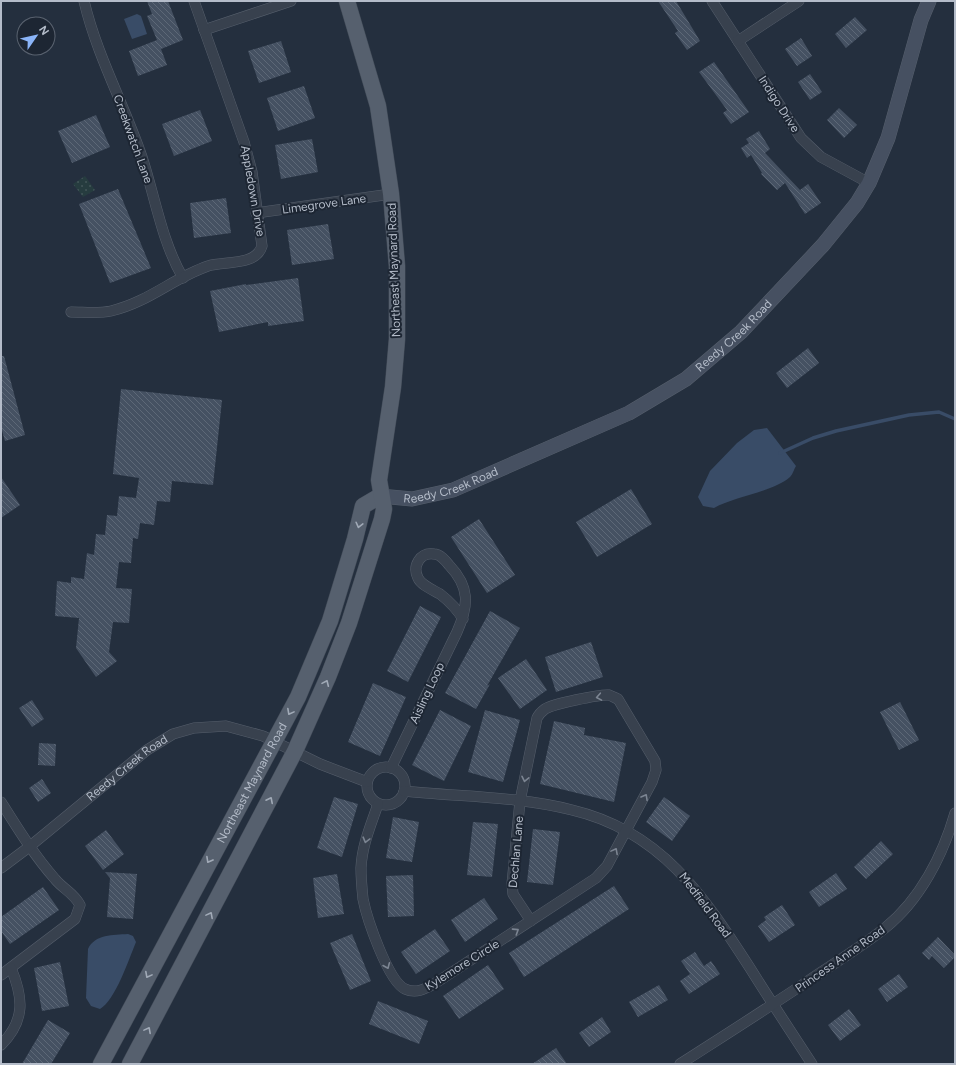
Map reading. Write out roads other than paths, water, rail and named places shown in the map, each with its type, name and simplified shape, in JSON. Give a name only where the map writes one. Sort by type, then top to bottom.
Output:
[{"type":"main road","name":"Northeast Maynard Road","points":[[130,1064],[295,751],[328,677],[349,623],[382,519],[384,509],[380,496],[379,480],[393,387],[397,339],[397,266],[391,194],[378,106],[347,1]]},
{"type":"main road","name":"Northeast Maynard Road","points":[[101,1064],[298,696],[330,621],[363,506],[380,496]]},
{"type":"street","name":"Creekwatch Lane","points":[[84,1],[97,47],[142,156],[172,258],[183,278]]},
{"type":"street","name":"Appledown Drive","points":[[71,312],[109,312],[130,306],[153,296],[183,278],[207,267],[221,262],[249,260],[257,255],[262,246],[256,213],[252,172],[244,142],[194,1]]},
{"type":"street","points":[[204,30],[291,1]]},
{"type":"street","name":"Indigo Drive","points":[[712,1],[802,138],[822,157],[869,183]]},
{"type":"street","points":[[738,41],[799,1]]},
{"type":"street","name":"Reedy Creek Road","points":[[380,496],[412,499],[453,490],[629,413],[670,390],[704,365],[741,332],[823,245],[857,203],[869,183],[888,138],[921,20],[929,1]]},
{"type":"street","name":"Limegrove Lane","points":[[256,213],[339,203],[391,194]]},
{"type":"street","name":"Aisling Loop","points":[[392,768],[463,619],[466,601],[465,590],[450,566],[440,556],[435,554],[425,555],[418,561],[415,570],[418,580],[450,603],[463,619]]},
{"type":"street","name":"Dechlan Lane","points":[[531,921],[513,894],[513,874],[520,801],[537,718],[540,713],[553,706],[611,695],[618,699],[655,761],[655,777],[626,831]]},
{"type":"street","name":"Reedy Creek Road","points":[[1,868],[29,847],[147,750],[173,734],[194,728],[226,726],[274,740]]},
{"type":"street","points":[[274,740],[320,764],[368,782]]},
{"type":"street","points":[[379,768],[392,768],[400,775],[404,785],[404,791],[397,802],[391,804],[378,804],[368,792],[368,782],[370,776],[379,768]]},
{"type":"street","name":"Medfield Road","points":[[404,791],[520,801],[572,810],[608,822],[626,831],[663,856],[686,878],[709,907],[812,1064]]},
{"type":"street","points":[[1,802],[29,847],[60,886],[76,898],[80,905],[75,919],[1,975]]},
{"type":"street","name":"Kylemore Circle","points":[[378,804],[363,850],[361,867],[363,897],[380,948],[392,977],[398,984],[410,990],[424,989],[596,878],[607,866],[626,831]]},
{"type":"street","name":"Princess Anne Road","points":[[680,1064],[862,945],[890,922],[918,891],[937,860],[949,835],[955,813]]},
{"type":"street","points":[[1,1045],[12,1030],[21,1009],[18,987],[11,968]]},
{"type":"water","points":[[137,14],[141,16],[147,34],[132,39],[124,19]]},
{"type":"water","points":[[767,428],[796,466],[791,476],[774,486],[732,500],[714,508],[703,506],[698,497],[710,471],[737,443],[754,430]]},
{"type":"water","points":[[128,934],[133,936],[136,942],[116,989],[106,1005],[100,1009],[91,1006],[86,998],[88,949],[95,940],[105,936]]},
{"type":"waterway","points":[[780,453],[813,438],[836,431],[909,415],[939,412],[955,419]]}]
